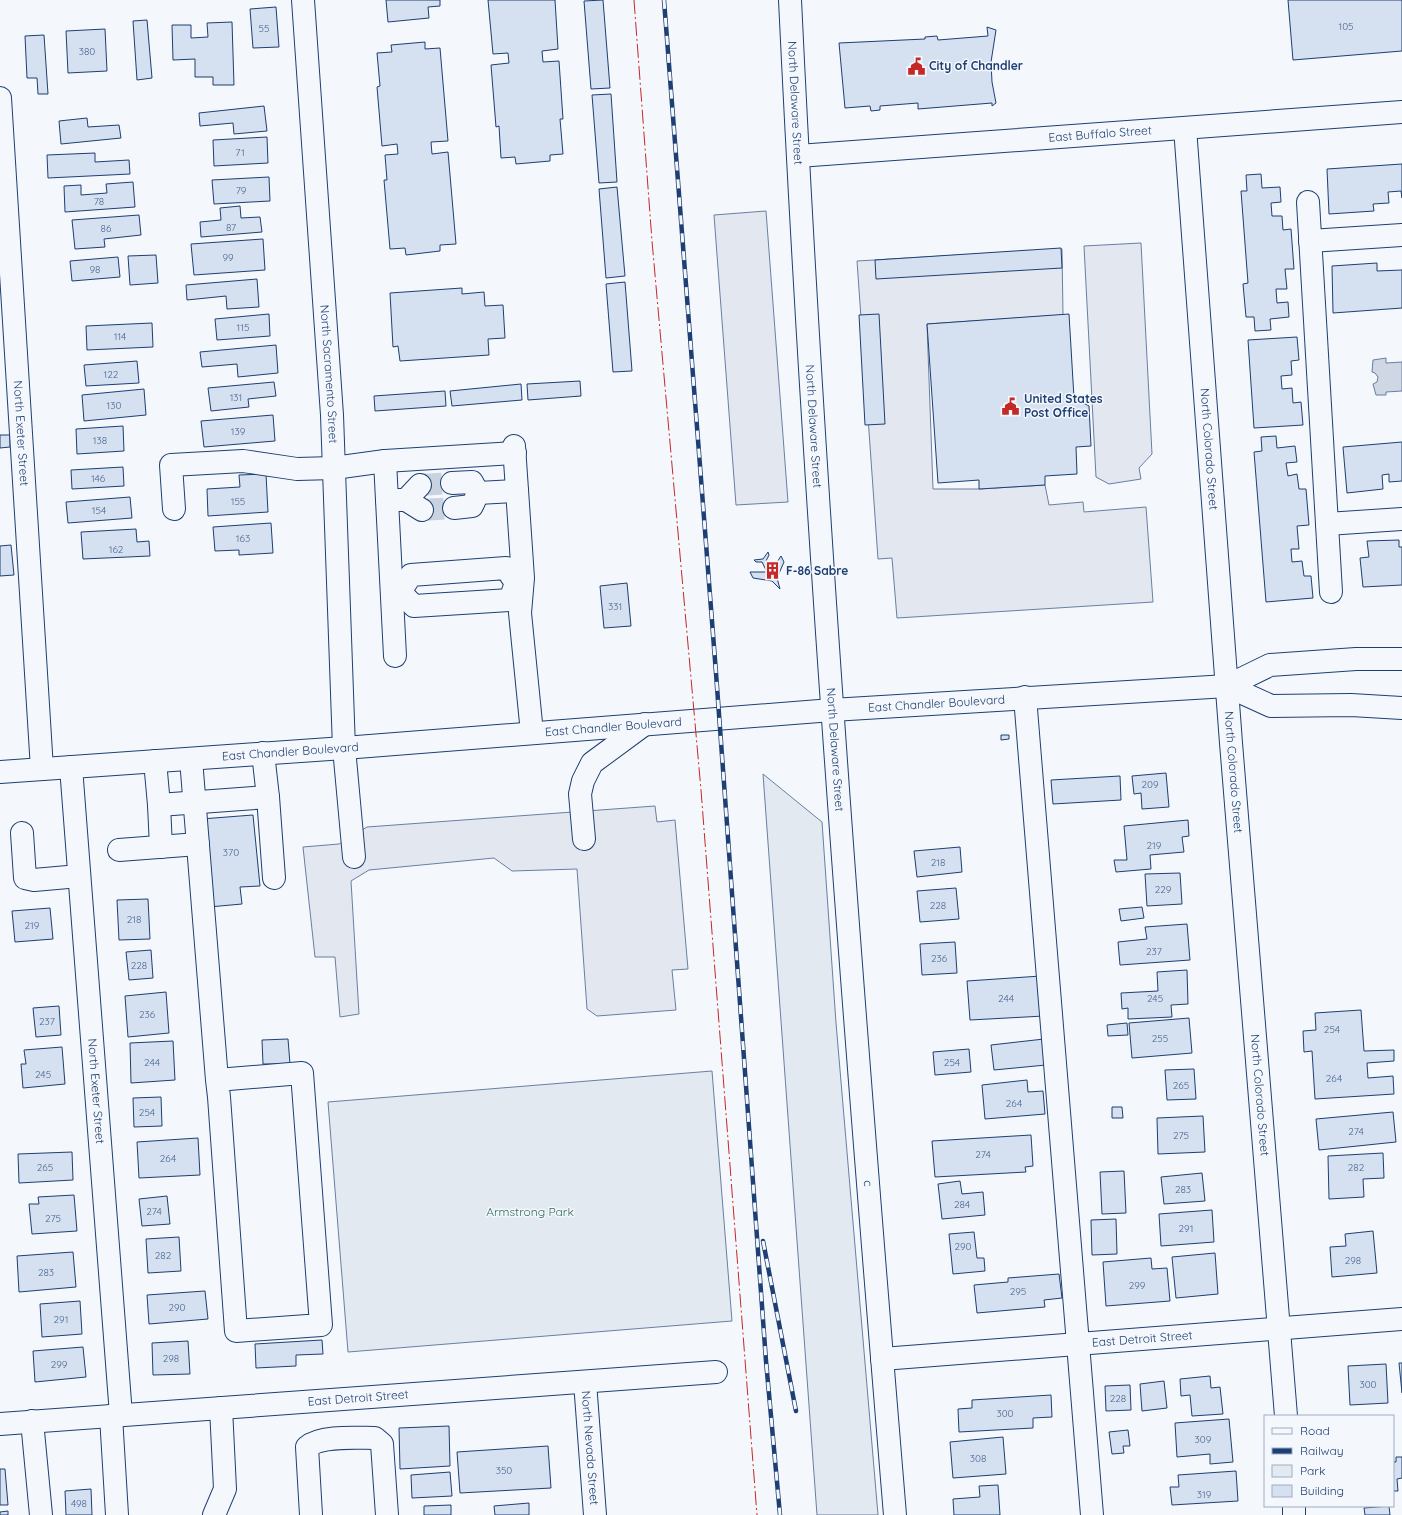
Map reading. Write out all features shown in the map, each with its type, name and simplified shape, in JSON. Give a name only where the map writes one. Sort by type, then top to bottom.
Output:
[{"type":"street","name":"North Sacramento Street","points":[[303,0],[332,415],[344,748],[354,858]]},
{"type":"street","name":"North Delaware Street","points":[[790,0],[798,156],[842,852]]},
{"type":"street","name":"North Exeter Street","points":[[0,98],[42,769]]},
{"type":"street","name":"East Buffalo Street","points":[[798,156],[1402,112]]},
{"type":"street","name":"North Colorado Street","points":[[1185,128],[1227,686],[1286,1415]]},
{"type":"street","points":[[1308,202],[1331,592]]},
{"type":"street","points":[[1310,241],[1402,235]]},
{"type":"street","points":[[174,510],[171,465],[243,461],[298,469],[334,468],[385,461],[514,449],[517,491],[520,613],[532,733]]},
{"type":"street","points":[[385,461],[409,499],[396,592],[395,656]]},
{"type":"street","points":[[452,483],[472,482],[478,493]]},
{"type":"street","points":[[478,493],[517,491]]},
{"type":"street","points":[[454,508],[472,506],[478,493]]},
{"type":"street","points":[[1327,524],[1402,519]]},
{"type":"street","points":[[396,592],[411,575],[506,568],[520,579]]},
{"type":"street","points":[[396,592],[414,606],[510,600],[520,579]]},
{"type":"street","name":"East Chandler Boulevard","points":[[0,772],[344,748],[832,710],[1025,697],[1227,686],[1270,665],[1402,659]]},
{"type":"street","name":"East Chandler Boulevard","points":[[1227,686],[1271,706],[1350,706],[1402,708]]},
{"type":"street","points":[[1025,697],[1092,1515]]},
{"type":"street","points":[[584,839],[580,794],[583,781],[592,762],[645,724]]},
{"type":"street","points":[[263,754],[274,878]]},
{"type":"street","points":[[191,759],[236,1331],[321,1325],[302,1073],[217,1080]]},
{"type":"street","points":[[156,761],[162,847]]},
{"type":"street","name":"North Exeter Street","points":[[71,767],[116,1416],[117,1515]]},
{"type":"street","points":[[159,805],[268,797]]},
{"type":"street","points":[[22,833],[25,878],[34,880],[79,876]]},
{"type":"street","points":[[119,850],[198,844]]},
{"type":"street","name":"c","points":[[842,852],[895,1515]]},
{"type":"street","name":"East Detroit Street","points":[[882,1359],[1402,1319]]},
{"type":"street","name":"East Detroit Street","points":[[0,1424],[716,1372]]},
{"type":"street","name":"North Nevada Street","points":[[585,1382],[595,1515]]},
{"type":"street","points":[[214,1515],[225,1490],[221,1408]]},
{"type":"street","points":[[32,1421],[41,1515]]},
{"type":"street","points":[[311,1515],[307,1447],[311,1443],[332,1439],[375,1438],[382,1444],[387,1515]]},
{"type":"green space","points":[[763,774],[822,822],[836,1023],[878,1515],[817,1515]]},
{"type":"green space","name":"Armstrong Park","points":[[712,1071],[732,1321],[348,1352],[328,1102]]},
{"type":"shaded area","points":[[766,211],[788,502],[736,505],[714,215]]},
{"type":"shaded area","points":[[1141,243],[1152,454],[1139,468],[1141,479],[1109,484],[1096,477],[1084,246]]},
{"type":"shaded area","points":[[1062,249],[1063,315],[927,324],[933,489],[979,489],[1045,485],[1049,505],[1083,502],[1084,512],[1146,507],[1153,602],[897,618],[892,558],[878,559],[857,261]]},
{"type":"shaded area","points":[[1386,358],[1386,363],[1402,362],[1402,391],[1386,392],[1386,395],[1376,395],[1373,384],[1377,382],[1378,377],[1372,372],[1373,360]]},
{"type":"shaded area","points":[[655,806],[657,822],[675,820],[688,969],[672,970],[676,1010],[597,1016],[587,1009],[577,869],[512,871],[494,858],[369,870],[351,881],[359,1014],[340,1017],[335,957],[315,957],[303,847],[339,844],[367,827]]},
{"type":"building","points":[[386,0],[440,0],[440,6],[428,7],[429,18],[388,22]]},
{"type":"building","points":[[488,0],[555,0],[558,49],[542,51],[543,62],[559,61],[563,119],[560,119],[563,154],[550,155],[550,161],[516,164],[515,157],[501,158],[499,126],[496,127],[491,65],[509,63],[508,53],[493,54]]},
{"type":"building","points":[[603,0],[610,88],[591,89],[584,1]]},
{"type":"building","points":[[1288,0],[1402,0],[1402,51],[1293,60]]},
{"type":"building","points":[[276,7],[279,47],[253,48],[250,9]]},
{"type":"building","points":[[147,20],[152,78],[137,80],[133,21]]},
{"type":"building","points":[[232,22],[234,85],[213,85],[213,77],[195,77],[195,59],[173,60],[172,25],[191,25],[191,38],[208,37],[207,23]]},
{"type":"building","name":"City of Chandler","points":[[987,27],[996,30],[991,62],[992,82],[996,103],[992,106],[992,103],[918,109],[918,103],[880,106],[880,110],[871,111],[870,106],[845,108],[839,43],[925,39],[925,37],[937,36],[938,40],[988,36]]},
{"type":"building","points":[[105,29],[107,71],[68,73],[66,31]]},
{"type":"building","points":[[44,35],[48,94],[38,94],[37,78],[27,78],[25,36]]},
{"type":"building","points":[[425,42],[425,49],[440,48],[448,141],[431,142],[432,154],[448,152],[456,244],[440,245],[440,251],[406,255],[405,248],[390,249],[384,180],[387,180],[385,155],[398,154],[397,144],[382,146],[377,87],[380,86],[377,53],[392,52],[391,45]]},
{"type":"building","points":[[611,94],[617,182],[599,183],[592,95]]},
{"type":"building","points":[[264,106],[267,131],[234,134],[233,123],[200,126],[199,113]]},
{"type":"building","points":[[87,118],[88,127],[119,125],[121,138],[61,144],[59,121]]},
{"type":"building","points":[[267,137],[268,163],[214,166],[213,140]]},
{"type":"building","points":[[95,153],[95,162],[129,160],[130,174],[48,178],[47,155]]},
{"type":"building","points":[[1402,164],[1402,198],[1401,191],[1388,192],[1389,203],[1373,204],[1374,211],[1329,214],[1327,169]]},
{"type":"building","points":[[1261,174],[1262,188],[1280,187],[1281,202],[1271,203],[1272,216],[1282,216],[1283,230],[1291,229],[1294,269],[1285,269],[1287,289],[1276,289],[1277,303],[1288,302],[1289,317],[1270,319],[1271,330],[1255,331],[1254,317],[1246,317],[1243,284],[1248,283],[1241,191],[1247,191],[1246,175]]},
{"type":"building","points":[[269,177],[270,201],[214,204],[212,180]]},
{"type":"building","points":[[133,182],[135,207],[65,212],[64,186],[81,185],[81,195],[107,193],[106,184]]},
{"type":"building","points":[[617,187],[625,276],[606,278],[599,189]]},
{"type":"building","points":[[240,206],[241,218],[260,217],[262,232],[201,237],[200,222],[221,220],[220,208]]},
{"type":"building","points":[[139,215],[141,235],[104,239],[105,247],[75,249],[72,220]]},
{"type":"building","points":[[263,239],[265,270],[194,275],[191,244]]},
{"type":"building","points":[[1061,248],[1062,268],[876,279],[875,260]]},
{"type":"building","points":[[156,255],[158,283],[130,285],[128,256]]},
{"type":"building","points":[[118,257],[120,277],[72,281],[70,261]]},
{"type":"building","points":[[1377,263],[1377,271],[1402,270],[1402,308],[1333,313],[1332,266]]},
{"type":"building","points":[[257,279],[259,307],[227,309],[226,296],[187,300],[186,285]]},
{"type":"building","points":[[625,282],[632,371],[613,372],[606,284]]},
{"type":"building","points":[[462,288],[462,294],[484,292],[485,306],[503,305],[505,338],[488,339],[489,355],[400,361],[398,346],[393,347],[390,293]]},
{"type":"building","points":[[269,314],[270,336],[217,340],[215,319]]},
{"type":"building","points":[[879,314],[885,424],[865,425],[859,315]]},
{"type":"building","points":[[1069,314],[1074,398],[1089,406],[1091,446],[1076,447],[1077,474],[1045,476],[1045,485],[979,489],[979,480],[938,483],[927,324]]},
{"type":"building","points":[[152,323],[153,347],[87,350],[86,326]]},
{"type":"building","points":[[1297,337],[1299,360],[1291,361],[1292,375],[1281,376],[1282,389],[1292,388],[1293,403],[1301,402],[1303,425],[1254,428],[1248,340]]},
{"type":"building","points":[[276,345],[278,373],[238,377],[237,364],[202,367],[200,352]]},
{"type":"building","points":[[137,361],[139,383],[86,386],[84,365]]},
{"type":"building","points":[[580,381],[581,396],[528,400],[527,384]]},
{"type":"building","points":[[274,382],[276,396],[248,399],[249,407],[211,411],[208,388]]},
{"type":"building","points":[[521,384],[522,400],[452,406],[450,391]]},
{"type":"building","points":[[144,389],[146,415],[84,421],[82,395]]},
{"type":"building","points":[[445,391],[446,406],[375,411],[374,396]]},
{"type":"building","points":[[273,415],[275,441],[204,447],[201,421]]},
{"type":"building","points":[[123,426],[124,451],[77,454],[76,429]]},
{"type":"building","points":[[0,435],[10,435],[10,447],[0,448]]},
{"type":"building","points":[[1276,436],[1277,448],[1295,446],[1297,462],[1286,463],[1288,476],[1297,474],[1299,489],[1306,489],[1309,525],[1297,526],[1299,549],[1291,549],[1292,562],[1302,561],[1304,576],[1311,576],[1313,598],[1266,602],[1254,452],[1262,451],[1261,437]]},
{"type":"building","points":[[1402,442],[1402,481],[1389,482],[1389,474],[1382,475],[1383,489],[1347,493],[1343,447]]},
{"type":"building","points":[[123,467],[124,486],[72,489],[71,470]]},
{"type":"building","points":[[266,474],[268,512],[208,516],[207,489],[240,487],[239,475]]},
{"type":"building","points":[[130,497],[132,518],[68,523],[66,502]]},
{"type":"building","points":[[271,523],[273,553],[239,555],[239,550],[215,551],[213,527]]},
{"type":"building","points":[[136,529],[137,542],[149,541],[150,556],[83,559],[81,532]]},
{"type":"building","points":[[1399,540],[1399,547],[1402,547],[1402,585],[1363,587],[1360,558],[1369,557],[1367,541]]},
{"type":"building","points":[[11,545],[14,575],[0,576],[0,546]]},
{"type":"building","name":"F-86 Sabre","points":[[768,552],[769,555],[766,561],[772,570],[781,556],[784,562],[777,578],[780,589],[772,581],[753,578],[750,572],[767,572],[762,562],[756,562],[754,560],[763,559]]},
{"type":"building","points":[[627,583],[631,626],[604,628],[600,586]]},
{"type":"building","points":[[1001,735],[1009,735],[1009,739],[1001,740]]},
{"type":"building","points":[[1166,773],[1169,807],[1142,809],[1141,793],[1134,794],[1132,776]]},
{"type":"building","points":[[1120,776],[1121,800],[1053,804],[1051,780]]},
{"type":"building","points":[[253,815],[260,886],[240,887],[242,904],[209,907],[201,819]]},
{"type":"building","points":[[1188,820],[1189,836],[1182,837],[1184,852],[1150,855],[1151,869],[1116,872],[1114,860],[1127,860],[1124,826]]},
{"type":"building","points":[[960,847],[962,872],[917,877],[914,851]]},
{"type":"building","points":[[1180,873],[1182,904],[1147,906],[1145,874]]},
{"type":"building","points":[[956,888],[959,919],[920,922],[917,891]]},
{"type":"building","points":[[148,899],[150,939],[119,940],[117,900]]},
{"type":"building","points":[[1142,907],[1144,918],[1121,921],[1119,909]]},
{"type":"building","points":[[50,908],[53,939],[15,942],[12,911]]},
{"type":"building","points":[[1187,924],[1190,960],[1120,965],[1118,942],[1147,939],[1145,927]]},
{"type":"building","points":[[955,942],[957,973],[922,975],[920,944]]},
{"type":"building","points":[[151,950],[153,978],[129,980],[126,952]]},
{"type":"building","points":[[1187,970],[1188,1004],[1171,1005],[1172,1017],[1128,1019],[1128,1008],[1122,1009],[1121,993],[1158,991],[1157,972]]},
{"type":"building","points":[[1041,976],[1044,1016],[970,1020],[967,981]]},
{"type":"building","points":[[166,992],[169,1033],[128,1037],[125,996]]},
{"type":"building","points":[[59,1006],[61,1035],[36,1037],[33,1008]]},
{"type":"building","points":[[1361,1010],[1364,1051],[1394,1050],[1394,1061],[1367,1063],[1368,1078],[1393,1076],[1394,1094],[1315,1099],[1312,1051],[1304,1052],[1303,1031],[1316,1030],[1315,1013]]},
{"type":"building","points":[[1189,1018],[1192,1053],[1132,1058],[1129,1023]]},
{"type":"building","points":[[1127,1023],[1128,1035],[1108,1036],[1107,1025]]},
{"type":"building","points":[[288,1039],[290,1064],[263,1064],[262,1040]]},
{"type":"building","points":[[1044,1039],[1046,1065],[994,1070],[991,1045]]},
{"type":"building","points":[[173,1041],[175,1080],[131,1083],[130,1043]]},
{"type":"building","points":[[62,1047],[65,1084],[23,1088],[21,1064],[26,1064],[24,1050]]},
{"type":"building","points":[[969,1049],[971,1072],[935,1075],[933,1052]]},
{"type":"building","points":[[1194,1069],[1196,1099],[1167,1100],[1165,1070]]},
{"type":"building","points":[[1027,1080],[1028,1092],[1043,1091],[1045,1114],[985,1119],[982,1085]]},
{"type":"building","points":[[161,1097],[162,1126],[134,1127],[133,1098]]},
{"type":"building","points":[[1112,1107],[1122,1107],[1123,1118],[1112,1118]]},
{"type":"building","points":[[1393,1112],[1396,1142],[1319,1150],[1316,1119]]},
{"type":"building","points":[[1203,1116],[1205,1152],[1158,1154],[1157,1118]]},
{"type":"building","points":[[1031,1135],[1033,1166],[1025,1167],[1026,1172],[935,1177],[932,1141]]},
{"type":"building","points":[[198,1138],[200,1175],[139,1178],[137,1142]]},
{"type":"building","points":[[72,1152],[73,1180],[19,1183],[18,1154]]},
{"type":"building","points":[[1383,1153],[1384,1178],[1363,1179],[1364,1197],[1329,1199],[1328,1156]]},
{"type":"building","points":[[1124,1171],[1126,1213],[1102,1214],[1100,1172]]},
{"type":"building","points":[[1202,1173],[1205,1201],[1164,1204],[1161,1177]]},
{"type":"building","points":[[960,1181],[962,1194],[983,1192],[985,1215],[942,1219],[938,1184]]},
{"type":"building","points":[[74,1195],[77,1231],[32,1234],[29,1204],[39,1204],[38,1197]]},
{"type":"building","points":[[167,1196],[170,1224],[142,1226],[139,1199]]},
{"type":"building","points":[[1212,1210],[1214,1242],[1161,1246],[1159,1214]]},
{"type":"building","points":[[1116,1219],[1117,1254],[1092,1255],[1091,1220]]},
{"type":"building","points":[[1373,1231],[1377,1273],[1332,1277],[1330,1247],[1346,1246],[1345,1234]]},
{"type":"building","points":[[974,1232],[977,1258],[984,1258],[985,1271],[953,1274],[949,1234]]},
{"type":"building","points":[[179,1237],[181,1271],[148,1273],[146,1239]]},
{"type":"building","points":[[73,1252],[76,1287],[19,1292],[17,1256]]},
{"type":"building","points":[[1215,1253],[1218,1294],[1176,1298],[1172,1257]]},
{"type":"building","points":[[1151,1258],[1152,1269],[1167,1268],[1170,1301],[1106,1306],[1103,1262]]},
{"type":"building","points":[[1059,1274],[1062,1298],[1044,1300],[1045,1307],[977,1313],[974,1285],[1008,1282],[1008,1278]]},
{"type":"building","points":[[205,1291],[208,1319],[149,1324],[147,1295]]},
{"type":"building","points":[[80,1301],[82,1334],[42,1337],[40,1304]]},
{"type":"building","points":[[322,1340],[323,1354],[296,1355],[296,1366],[256,1368],[255,1344]]},
{"type":"building","points":[[188,1341],[190,1374],[153,1375],[152,1343]]},
{"type":"building","points":[[83,1347],[86,1377],[35,1382],[33,1351]]},
{"type":"building","points":[[1399,1363],[1402,1363],[1402,1393]]},
{"type":"building","points":[[1386,1364],[1388,1403],[1350,1405],[1348,1366]]},
{"type":"building","points":[[1210,1376],[1211,1388],[1220,1387],[1223,1414],[1192,1416],[1190,1395],[1181,1396],[1180,1379]]},
{"type":"building","points":[[1164,1381],[1167,1408],[1142,1411],[1140,1384]]},
{"type":"building","points":[[1130,1385],[1131,1410],[1106,1411],[1105,1386]]},
{"type":"building","points":[[1051,1395],[1052,1417],[1033,1418],[1033,1428],[959,1432],[958,1409],[972,1408],[972,1400]]},
{"type":"building","points":[[1229,1419],[1233,1462],[1210,1464],[1210,1454],[1177,1457],[1175,1423]]},
{"type":"building","points":[[449,1426],[450,1466],[400,1469],[399,1428]]},
{"type":"building","points":[[1128,1430],[1130,1446],[1123,1446],[1124,1453],[1112,1454],[1109,1432]]},
{"type":"building","points":[[1003,1437],[1006,1474],[953,1478],[950,1442]]},
{"type":"building","points":[[548,1446],[551,1488],[460,1493],[457,1452]]},
{"type":"building","points":[[1396,1457],[1402,1457],[1402,1478],[1397,1479],[1398,1491],[1394,1491],[1394,1462],[1396,1462]]},
{"type":"building","points":[[0,1469],[5,1469],[8,1505],[0,1505]]},
{"type":"building","points":[[1236,1471],[1238,1501],[1172,1505],[1170,1487],[1179,1487],[1178,1475]]},
{"type":"building","points":[[450,1472],[452,1496],[412,1498],[411,1475]]},
{"type":"building","points":[[998,1485],[1000,1515],[954,1515],[953,1499],[980,1497],[979,1486]]},
{"type":"building","points":[[91,1489],[92,1515],[66,1515],[65,1491]]},
{"type":"building","points":[[529,1503],[529,1515],[495,1515],[494,1506]]},
{"type":"building","points":[[451,1505],[451,1515],[424,1515],[424,1506]]},
{"type":"building","points":[[1389,1507],[1390,1515],[1365,1515],[1364,1508]]},
{"type":"building","points":[[8,1511],[8,1515],[0,1515],[0,1512]]},
{"type":"tunnel","points":[[420,485],[452,483]]},
{"type":"tunnel","points":[[422,510],[454,508]]},
{"type":"railway","points":[[664,0],[716,673],[766,1361],[780,1515]]},
{"type":"railway","points":[[763,1241],[796,1411]]},
{"type":"power","points":[[634,0],[652,241],[701,790],[757,1515]]},
{"type":"place","name":"City of Chandler","points":[[916,66]]},
{"type":"place","name":"United States Post Office","points":[[1011,406]]},
{"type":"place","name":"F-86 Sabre","points":[[773,571]]}]
